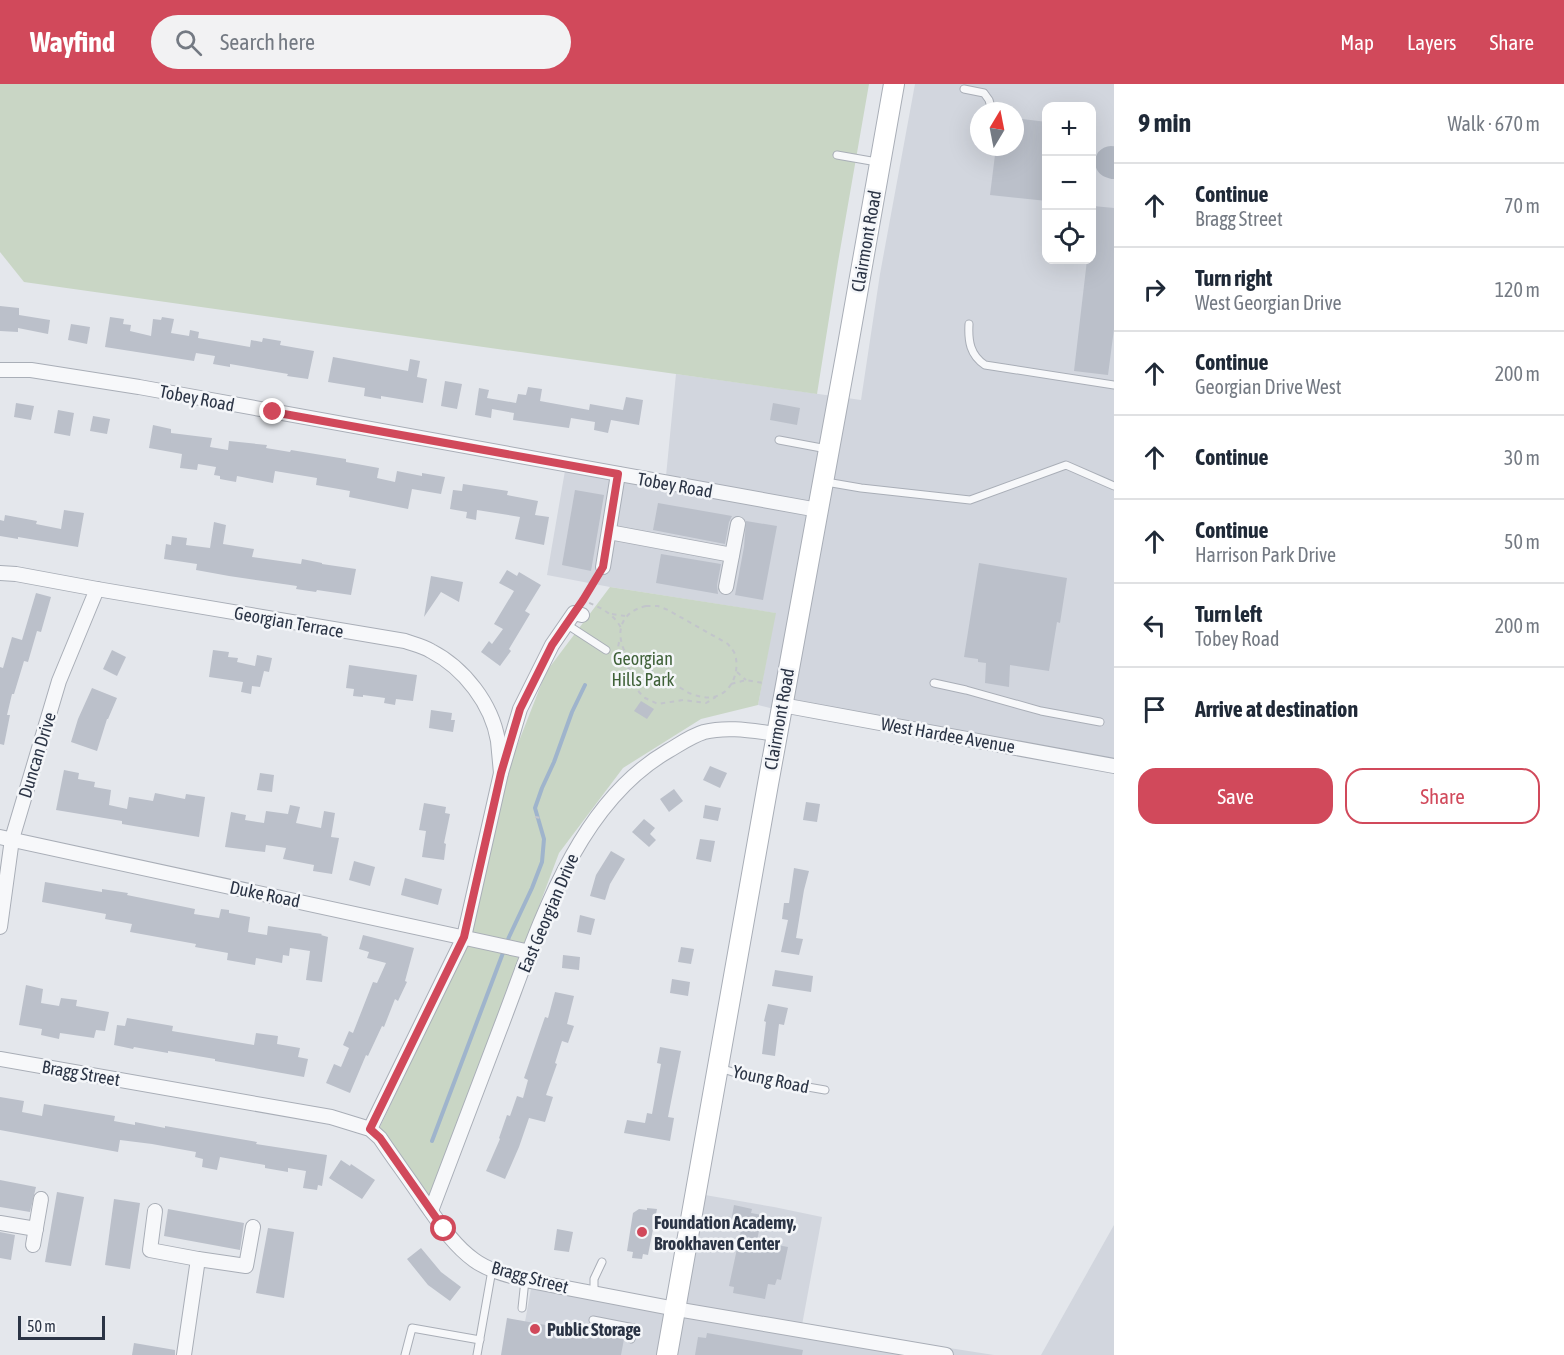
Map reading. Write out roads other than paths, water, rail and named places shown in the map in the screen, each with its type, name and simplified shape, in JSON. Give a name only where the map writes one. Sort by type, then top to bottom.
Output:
[{"type":"main road","name":"Clairmont Road","points":[[668,1355],[894,84]]},
{"type":"street","name":"Tobey Road","points":[[0,370],[31,370],[139,387],[818,510]]},
{"type":"street","points":[[603,567],[618,474]]},
{"type":"street","points":[[726,587],[738,524]]},
{"type":"street","points":[[609,532],[732,555]]},
{"type":"street","name":"Georgian Terrace","points":[[0,573],[405,641],[430,650],[453,665],[472,684],[486,706],[498,739],[501,773]]},
{"type":"street","name":"Duncan Drive","points":[[0,927],[6,838],[59,681],[97,589]]},
{"type":"street","points":[[370,1129],[464,937],[501,773],[520,709],[552,645],[574,618]]},
{"type":"street","name":"West Hardee Avenue","points":[[782,705],[1114,766]]},
{"type":"street","name":"East Georgian Drive","points":[[431,1211],[530,952],[558,884],[577,846],[611,800],[633,777],[659,756],[695,735],[735,729],[777,734]]},
{"type":"street","name":"Duke Road","points":[[6,838],[530,952]]},
{"type":"street","name":"Bragg Street","points":[[0,1059],[331,1117],[370,1129],[380,1138],[458,1247],[474,1260],[492,1270],[525,1280],[676,1309],[946,1355]]},
{"type":"street","points":[[33,1245],[41,1199]]},
{"type":"street","points":[[155,1211],[150,1250],[198,1259],[246,1266],[253,1227]]},
{"type":"street","points":[[0,1222],[36,1229]]},
{"type":"street","points":[[184,1355],[198,1259]]},
{"type":"lane","points":[[964,89],[984,93],[990,102]]},
{"type":"lane","points":[[837,155],[880,163]]},
{"type":"lane","points":[[969,324],[971,349],[985,365],[1114,386]]},
{"type":"lane","points":[[779,440],[829,450]]},
{"type":"lane","points":[[823,482],[970,500],[1066,465],[1114,486]]},
{"type":"lane","points":[[574,618],[606,650]]},
{"type":"lane","points":[[934,683],[1041,711],[1100,722]]},
{"type":"lane","name":"Young Road","points":[[718,1067],[745,1076],[825,1090]]},
{"type":"lane","points":[[594,1293],[594,1279],[602,1262]]},
{"type":"lane","points":[[477,1355],[492,1270]]},
{"type":"lane","points":[[522,1308],[525,1280]]},
{"type":"lane","points":[[593,1320],[634,1328],[632,1339]]},
{"type":"lane","points":[[405,1355],[412,1328],[480,1340]]},
{"type":"waterway","points":[[432,1141],[509,937],[542,862],[544,839],[535,808],[572,712],[585,685]]},
{"type":"place","name":"Foundation Academy, Brookhaven Center","points":[[642,1232]]},
{"type":"place","name":"Public Storage","points":[[535,1329]]},
{"type":"park label","name":"Georgian Hills Park","points":[[643,668]]}]
